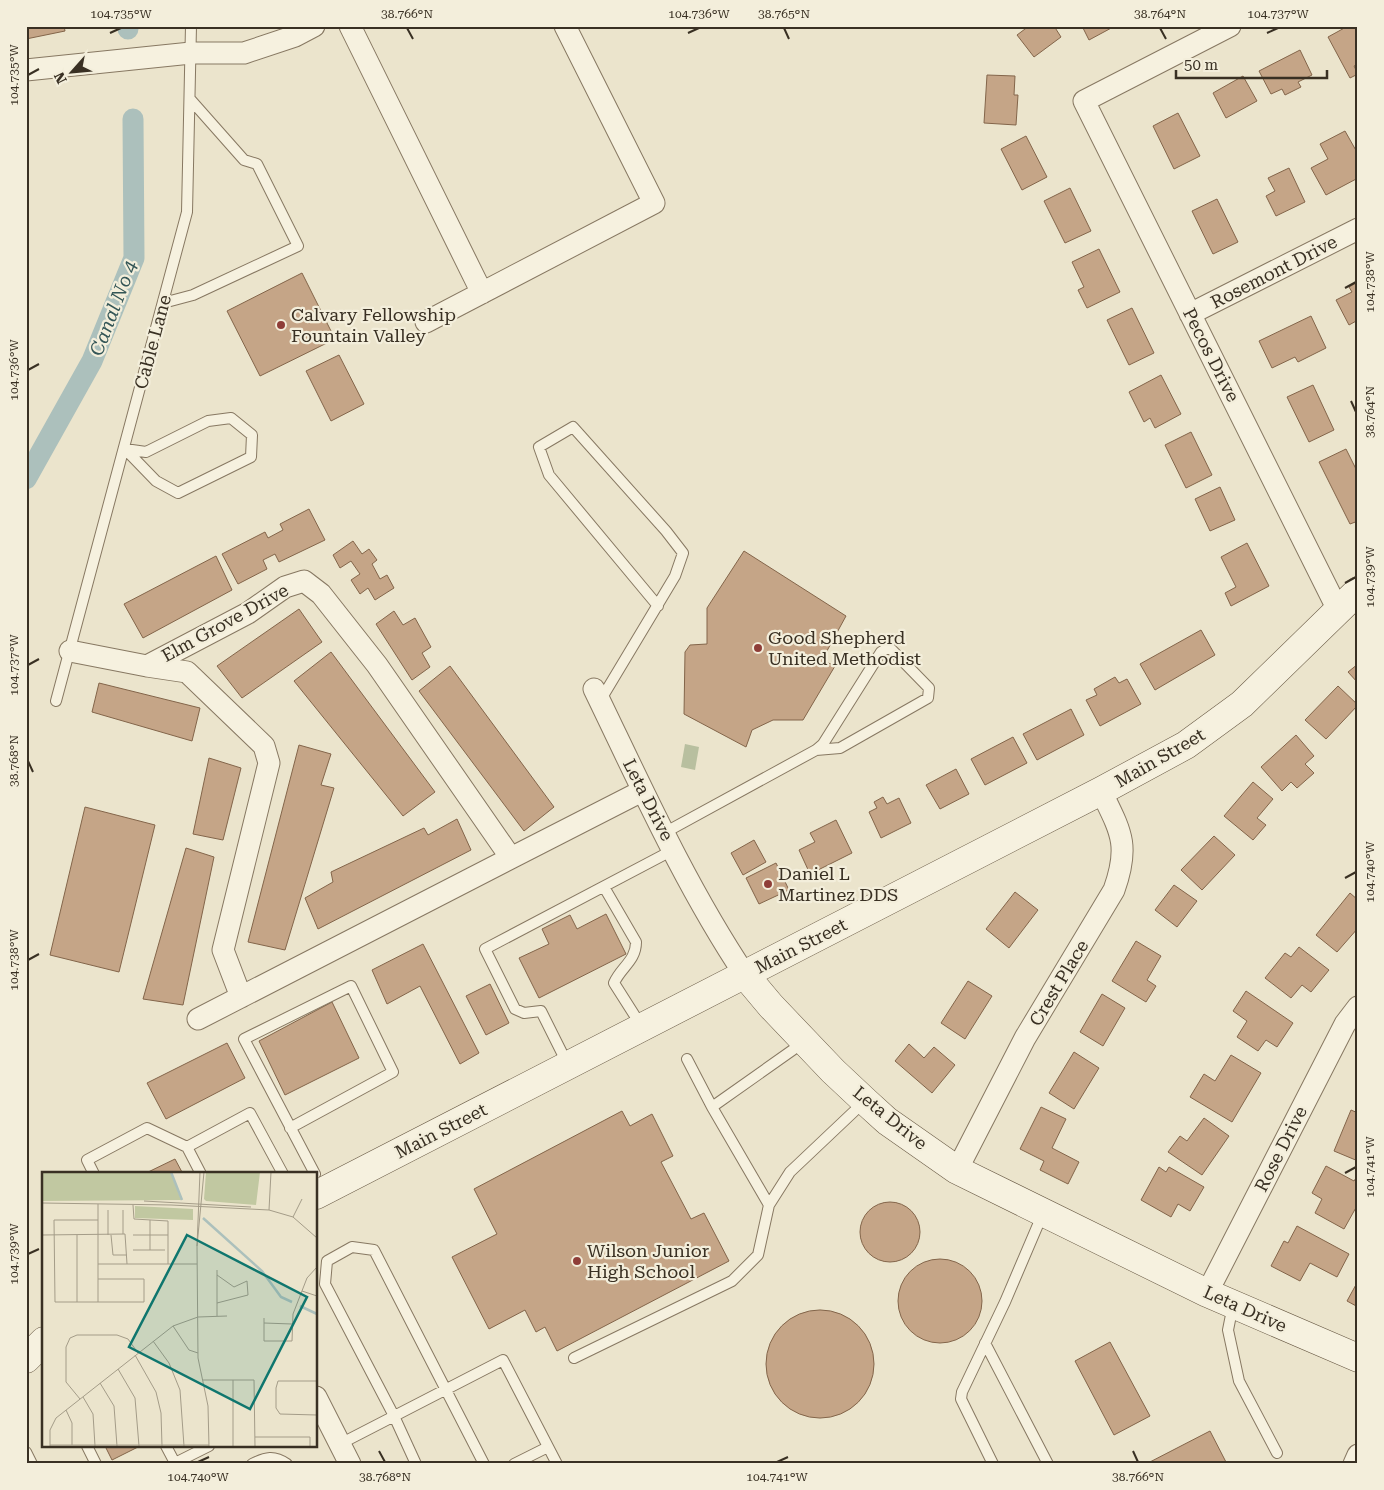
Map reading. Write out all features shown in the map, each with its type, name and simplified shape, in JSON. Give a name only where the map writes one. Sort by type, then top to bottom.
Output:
[{"type":"main road","name":"Main Street","points":[[318,1184],[569,1066],[1101,791],[1186,745],[1242,704],[1358,591]]},
{"type":"main road","name":"Leta Drive","points":[[745,975],[805,1042],[865,1101],[887,1121],[957,1170],[1207,1293],[1358,1358]]},
{"type":"main road","points":[[26,1335],[42,1332]]},
{"type":"main road","points":[[26,1359],[42,1343]]},
{"type":"street","points":[[26,70],[191,53],[244,53],[295,36],[314,26]]},
{"type":"street","points":[[350,26],[482,293]]},
{"type":"street","points":[[426,322],[654,204],[565,26]]},
{"type":"street","name":"Pecos Drive","points":[[1230,26],[1084,101],[1338,610]]},
{"type":"street","name":"Rosemont Drive","points":[[1190,314],[1358,229]]},
{"type":"street","name":"Elm Grove Drive","points":[[147,666],[248,613],[284,587],[304,582],[321,594],[377,664],[511,858]]},
{"type":"street","points":[[70,651],[147,666]]},
{"type":"street","name":"Elm Grove Drive","points":[[147,666],[187,672],[264,746],[270,764],[223,950],[241,997]]},
{"type":"street","name":"Leta Drive","points":[[597,695],[669,842],[721,940],[745,975]]},
{"type":"street","points":[[198,1019],[642,790]]},
{"type":"street","name":"Crest Place","points":[[957,1170],[1025,1038],[1114,890],[1122,867],[1124,846],[1119,827],[1101,791]]},
{"type":"street","name":"Rose Drive","points":[[1207,1293],[1345,1024],[1358,1007]]},
{"type":"street","points":[[318,1401],[350,1464]]},
{"type":"street","points":[[1354,1464],[1358,1455]]},
{"type":"lane","name":"Cable Lane","points":[[56,701],[187,212],[191,26]]},
{"type":"lane","points":[[163,303],[193,295],[298,246],[257,164],[244,160],[190,98]]},
{"type":"lane","points":[[231,418],[252,435],[251,457],[178,493],[156,480],[125,449],[146,452],[208,421],[231,418]]},
{"type":"lane","points":[[597,695],[658,606],[676,576],[683,553],[666,531],[573,427],[540,447],[549,475],[658,606]]},
{"type":"lane","points":[[569,1066],[541,1011],[524,1013],[515,1009],[485,949],[604,887],[669,842],[816,750],[822,744],[881,652],[889,647],[929,688],[928,698],[840,748],[816,750]]},
{"type":"lane","points":[[604,887],[636,942],[636,952],[630,964],[618,975],[614,983],[642,1028]]},
{"type":"lane","points":[[290,1128],[393,1072],[351,986],[244,1039],[312,1172]]},
{"type":"lane","points":[[712,1107],[805,1042]]},
{"type":"lane","points":[[687,1059],[712,1107],[769,1205]]},
{"type":"lane","points":[[574,1358],[732,1281],[758,1255],[769,1205],[790,1172],[865,1101]]},
{"type":"lane","points":[[187,1147],[250,1113],[282,1172]]},
{"type":"lane","points":[[93,1172],[87,1160],[148,1128],[187,1147],[200,1172]]},
{"type":"lane","points":[[993,1464],[961,1399],[962,1392],[1044,1212]]},
{"type":"lane","points":[[416,1464],[394,1416],[325,1284],[327,1261],[352,1247],[374,1250],[484,1464]]},
{"type":"lane","points":[[1233,1304],[1228,1330],[1239,1381],[1277,1453]]},
{"type":"lane","points":[[985,1343],[1048,1464]]},
{"type":"lane","points":[[340,1444],[503,1360],[557,1464]]},
{"type":"lane","points":[[514,1464],[548,1447]]},
{"type":"lane","points":[[90,1448],[96,1464]]},
{"type":"lane","points":[[167,1448],[174,1463],[205,1448]]},
{"type":"lane","points":[[26,1452],[32,1464]]},
{"type":"lane","points":[[252,1464],[265,1457],[278,1458],[288,1464]]},
{"type":"green space","points":[[685,744],[699,747],[695,770],[681,767]]},
{"type":"building","points":[[26,26],[64,26],[65,31],[26,39]]},
{"type":"building","points":[[1029,26],[1054,26],[1061,37],[1034,57],[1017,35]]},
{"type":"building","points":[[1082,26],[1115,26],[1089,40]]},
{"type":"building","points":[[1348,26],[1358,26],[1358,64],[1354,66],[1358,74],[1350,78],[1328,37]]},
{"type":"building","points":[[1300,50],[1312,75],[1298,82],[1301,87],[1285,95],[1282,89],[1271,94],[1259,71]]},
{"type":"building","points":[[987,75],[1015,76],[1014,95],[1018,95],[1016,125],[984,123]]},
{"type":"building","points":[[1243,76],[1257,101],[1226,118],[1213,93]]},
{"type":"building","points":[[1178,113],[1200,156],[1174,169],[1153,126]]},
{"type":"building","points":[[1345,131],[1358,154],[1358,178],[1326,195],[1311,168],[1328,159],[1320,144]]},
{"type":"building","points":[[1026,136],[1047,177],[1022,190],[1001,149]]},
{"type":"building","points":[[1289,168],[1305,202],[1276,216],[1266,196],[1275,191],[1268,178]]},
{"type":"building","points":[[1070,188],[1091,231],[1065,243],[1044,201]]},
{"type":"building","points":[[1217,199],[1238,242],[1213,254],[1192,211]]},
{"type":"building","points":[[1099,249],[1120,292],[1087,308],[1078,290],[1084,287],[1072,262]]},
{"type":"building","name":"Calvary Fellowship Fountain Valley","points":[[302,273],[335,339],[260,376],[227,311]]},
{"type":"building","points":[[1358,282],[1358,320],[1349,325],[1336,300],[1352,292],[1349,287]]},
{"type":"building","points":[[1132,308],[1154,353],[1129,365],[1107,320]]},
{"type":"building","points":[[1311,316],[1326,348],[1298,362],[1295,357],[1272,368],[1259,341]]},
{"type":"building","points":[[339,355],[364,404],[331,421],[306,371]]},
{"type":"building","points":[[1161,375],[1181,414],[1155,428],[1150,418],[1144,422],[1129,392]]},
{"type":"building","points":[[1313,385],[1334,430],[1309,442],[1287,397]]},
{"type":"building","points":[[1191,432],[1212,475],[1186,488],[1165,445]]},
{"type":"building","points":[[1346,449],[1358,473],[1358,521],[1350,524],[1319,462]]},
{"type":"building","points":[[1220,487],[1235,520],[1210,531],[1195,499]]},
{"type":"building","points":[[309,509],[325,540],[279,562],[275,554],[263,560],[267,569],[238,584],[222,554],[265,532],[268,538],[283,530],[280,524]]},
{"type":"building","points":[[353,541],[362,554],[369,549],[377,560],[372,564],[380,579],[387,575],[394,588],[375,600],[368,588],[360,594],[351,580],[360,574],[351,561],[340,568],[333,555]]},
{"type":"building","points":[[1247,543],[1269,586],[1231,606],[1225,593],[1236,587],[1221,557]]},
{"type":"building","name":"Good Shepherd United Methodist","points":[[744,551],[846,616],[822,660],[835,666],[803,720],[773,720],[752,730],[746,747],[684,714],[685,652],[690,645],[707,644],[707,608]]},
{"type":"building","points":[[216,556],[232,590],[143,638],[124,604]]},
{"type":"building","points":[[299,609],[322,642],[242,698],[217,666]]},
{"type":"building","points":[[394,611],[403,625],[415,618],[431,647],[422,653],[430,667],[412,680],[376,624]]},
{"type":"building","points":[[1201,630],[1215,655],[1155,690],[1140,664]]},
{"type":"building","points":[[331,652],[435,792],[403,816],[294,681]]},
{"type":"building","points":[[1358,664],[1358,683],[1348,672]]},
{"type":"building","points":[[450,666],[554,807],[524,831],[419,691]]},
{"type":"building","points":[[1115,677],[1119,683],[1127,679],[1141,704],[1100,726],[1086,700],[1097,695],[1094,689]]},
{"type":"building","points":[[99,683],[200,708],[192,741],[92,712]]},
{"type":"building","points":[[1338,686],[1358,705],[1326,739],[1305,720]]},
{"type":"building","points":[[1071,709],[1084,735],[1037,760],[1023,734]]},
{"type":"building","points":[[1296,735],[1314,756],[1305,764],[1314,773],[1297,788],[1291,782],[1282,791],[1261,767]]},
{"type":"building","points":[[1013,737],[1027,763],[985,785],[971,759]]},
{"type":"building","points":[[299,745],[331,754],[321,785],[334,788],[285,950],[248,942]]},
{"type":"building","points":[[209,758],[241,768],[223,840],[193,834]]},
{"type":"building","points":[[956,769],[969,794],[940,809],[926,785]]},
{"type":"building","points":[[1253,782],[1273,799],[1257,818],[1266,825],[1253,840],[1224,816]]},
{"type":"building","points":[[883,797],[887,804],[899,798],[911,823],[881,838],[869,812],[877,808],[874,802]]},
{"type":"building","points":[[85,807],[155,825],[119,972],[50,955]]},
{"type":"building","points":[[457,819],[471,850],[318,929],[305,898],[333,882],[331,872],[424,828],[428,835]]},
{"type":"building","points":[[836,820],[852,853],[810,874],[799,850],[815,842],[810,833]]},
{"type":"building","points":[[1214,836],[1235,855],[1202,890],[1181,870]]},
{"type":"building","points":[[754,840],[766,862],[743,875],[731,853]]},
{"type":"building","points":[[186,848],[214,857],[183,1005],[143,999]]},
{"type":"building","name":"Daniel L Martinez DDS","points":[[776,863],[789,890],[759,904],[746,878]]},
{"type":"building","points":[[1174,885],[1197,901],[1177,927],[1155,910]]},
{"type":"building","points":[[1015,892],[1038,910],[1009,948],[986,929]]},
{"type":"building","points":[[1350,893],[1358,900],[1358,928],[1337,952],[1316,935]]},
{"type":"building","points":[[606,914],[626,954],[539,998],[519,958],[549,944],[542,929],[570,915],[577,929]]},
{"type":"building","points":[[1136,941],[1161,956],[1147,980],[1156,986],[1146,1002],[1112,981]]},
{"type":"building","points":[[423,944],[479,1053],[460,1064],[420,986],[387,1004],[372,970]]},
{"type":"building","points":[[1299,947],[1329,970],[1311,992],[1302,985],[1291,998],[1265,978],[1285,953],[1291,957]]},
{"type":"building","points":[[968,981],[992,996],[965,1039],[941,1023]]},
{"type":"building","points":[[490,984],[509,1023],[486,1035],[466,996]]},
{"type":"building","points":[[1246,991],[1293,1023],[1277,1047],[1266,1040],[1258,1051],[1237,1037],[1247,1021],[1233,1011]]},
{"type":"building","points":[[1102,994],[1125,1008],[1103,1046],[1080,1032]]},
{"type":"building","points":[[332,1002],[359,1058],[285,1095],[259,1041]]},
{"type":"building","points":[[227,1043],[245,1078],[166,1119],[147,1083]]},
{"type":"building","points":[[909,1044],[924,1058],[934,1047],[955,1065],[932,1093],[895,1061]]},
{"type":"building","points":[[1074,1052],[1099,1068],[1074,1109],[1049,1093]]},
{"type":"building","points":[[1231,1055],[1261,1073],[1232,1122],[1190,1097],[1204,1074],[1215,1081]]},
{"type":"building","points":[[1041,1107],[1066,1119],[1052,1148],[1079,1162],[1068,1184],[1040,1170],[1044,1161],[1020,1149]]},
{"type":"building","points":[[1351,1110],[1358,1113],[1358,1161],[1334,1151]]},
{"type":"building","points":[[622,1111],[630,1126],[652,1114],[673,1156],[661,1162],[691,1219],[704,1213],[729,1261],[557,1351],[545,1327],[536,1332],[525,1310],[489,1329],[452,1257],[497,1234],[474,1189]]},
{"type":"building","points":[[1204,1118],[1229,1136],[1202,1175],[1168,1152],[1180,1136],[1187,1141]]},
{"type":"building","points":[[175,1159],[182,1172],[148,1172]]},
{"type":"building","points":[[1326,1166],[1354,1181],[1358,1175],[1358,1204],[1344,1229],[1315,1213],[1322,1199],[1312,1193]]},
{"type":"building","points":[[1159,1167],[1166,1172],[1169,1167],[1204,1187],[1190,1211],[1178,1204],[1171,1217],[1141,1200]]},
{"type":"building","points":[[890,1202],[907,1207],[915,1215],[920,1232],[915,1249],[907,1257],[890,1262],[873,1257],[865,1249],[860,1232],[865,1215],[873,1207]]},
{"type":"building","points":[[1297,1226],[1349,1254],[1337,1277],[1310,1263],[1300,1281],[1271,1266],[1284,1241],[1288,1243]]},
{"type":"building","points":[[940,1259],[956,1262],[970,1271],[979,1285],[982,1301],[979,1317],[970,1331],[956,1340],[940,1343],[924,1340],[910,1331],[901,1317],[898,1301],[901,1285],[910,1271],[924,1262]]},
{"type":"building","points":[[1358,1281],[1358,1307],[1347,1301]]},
{"type":"building","points":[[820,1310],[841,1314],[858,1326],[870,1343],[874,1364],[870,1385],[858,1402],[841,1414],[820,1418],[799,1414],[782,1402],[770,1385],[766,1364],[770,1343],[782,1326],[799,1314]]},
{"type":"building","points":[[1110,1342],[1150,1416],[1114,1435],[1075,1361]]},
{"type":"building","points":[[1210,1431],[1227,1464],[1146,1464]]},
{"type":"building","points":[[106,1448],[136,1448],[112,1460]]},
{"type":"waterway","name":"Canal No 4","points":[[26,479],[92,361],[134,258],[133,119]]},
{"type":"place","name":"Calvary Fellowship Fountain Valley","points":[[281,325]]},
{"type":"place","name":"Good Shepherd United Methodist","points":[[758,648]]},
{"type":"place","name":"Daniel L Martinez DDS","points":[[768,884]]},
{"type":"place","name":"Wilson Junior High School","points":[[577,1261]]}]
